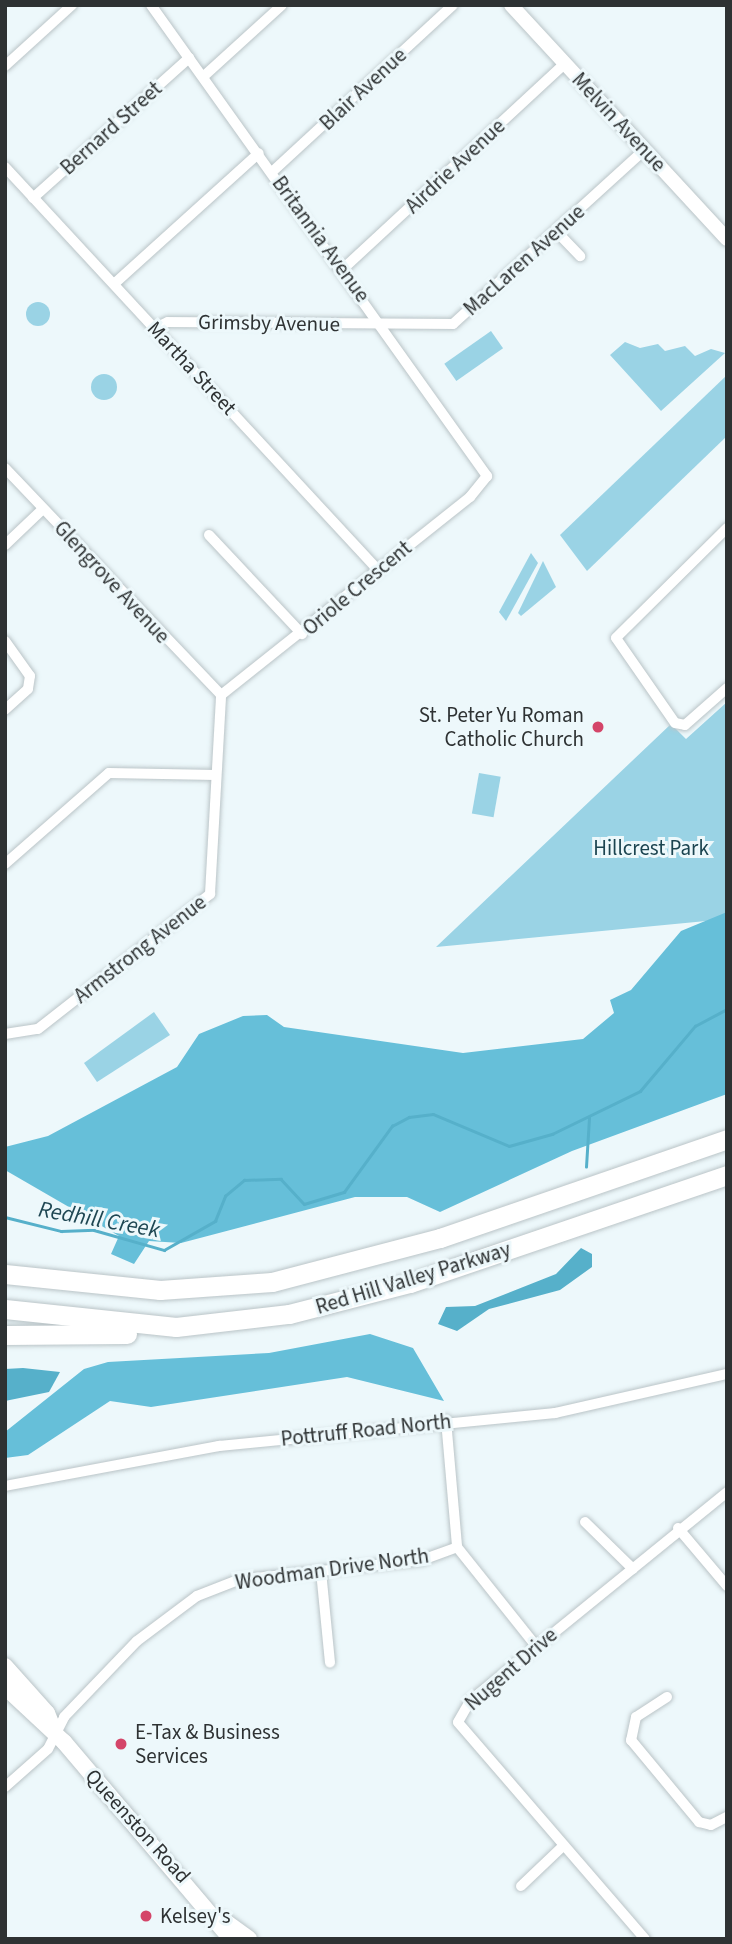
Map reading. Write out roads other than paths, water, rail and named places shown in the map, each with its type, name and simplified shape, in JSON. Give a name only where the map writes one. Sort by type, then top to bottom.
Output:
[{"type":"highway","name":"Red Hill Valley Parkway","points":[[5,1274],[160,1290],[272,1282],[440,1238],[727,1139]]},
{"type":"highway","name":"Red Hill Valley Parkway","points":[[5,1309],[176,1326],[350,1301],[727,1175]]},
{"type":"highway","points":[[5,1335],[131,1334],[176,1326]]},
{"type":"main road","name":"Queenston Road","points":[[5,1666],[47,1713],[55,1733],[220,1919],[231,1939]]},
{"type":"main road","name":"Queenston Road","points":[[5,1687],[40,1726],[55,1733]]},
{"type":"main road","name":"Queenston Road","points":[[220,1919],[249,1939]]},
{"type":"street","points":[[5,66],[72,5]]},
{"type":"street","name":"Britannia Avenue","points":[[151,5],[344,268],[487,476]]},
{"type":"street","points":[[204,76],[282,5]]},
{"type":"street","name":"Blair Avenue","points":[[272,172],[453,5]]},
{"type":"street","name":"Melvin Avenue","points":[[512,5],[727,239]]},
{"type":"street","name":"Bernard Street","points":[[33,198],[189,58]]},
{"type":"street","name":"Airdrie Avenue","points":[[344,268],[565,63]]},
{"type":"street","name":"MacLaren Avenue","points":[[385,326],[453,324],[645,149]]},
{"type":"street","points":[[114,284],[259,153]]},
{"type":"street","name":"Martha Street","points":[[5,167],[377,569]]},
{"type":"street","points":[[556,231],[580,256]]},
{"type":"street","name":"Grimsby Avenue","points":[[155,328],[179,322],[385,326]]},
{"type":"street","name":"Glengrove Avenue","points":[[5,468],[221,695]]},
{"type":"street","name":"Oriole Crescent","points":[[221,695],[302,634],[377,569],[470,497],[487,476]]},
{"type":"street","points":[[5,545],[43,509]]},
{"type":"street","points":[[727,528],[616,635],[672,720],[685,725],[727,688]]},
{"type":"street","points":[[209,535],[302,634]]},
{"type":"street","points":[[5,641],[30,676],[27,689],[5,710]]},
{"type":"street","name":"Armstrong Avenue","points":[[5,1034],[38,1029],[204,902],[212,884],[221,695]]},
{"type":"street","points":[[5,864],[109,773],[216,775]]},
{"type":"street","name":"Pottruff Road North","points":[[5,1486],[219,1446],[446,1420],[555,1413],[727,1374]]},
{"type":"street","points":[[446,1420],[457,1547],[536,1646]]},
{"type":"street","name":"Nugent Drive","points":[[645,1939],[562,1846],[458,1722],[461,1709],[633,1569],[678,1528],[727,1492]]},
{"type":"street","points":[[586,1522],[633,1569]]},
{"type":"street","points":[[678,1528],[727,1586]]},
{"type":"street","name":"Woodman Drive North","points":[[5,1787],[48,1749],[64,1717],[168,1614],[238,1580],[422,1560],[457,1547]]},
{"type":"street","points":[[321,1571],[330,1663]]},
{"type":"street","points":[[667,1697],[636,1717],[631,1740],[699,1822],[710,1825],[727,1817]]},
{"type":"street","points":[[521,1886],[562,1846]]},
{"type":"waterway","name":"Redhill Creek","points":[[5,1217],[61,1231],[94,1230],[164,1250],[215,1221],[225,1196],[244,1180],[281,1179],[304,1204],[344,1192],[392,1126],[409,1117],[433,1114],[509,1146],[552,1134],[640,1091],[695,1026],[727,1009]]},
{"type":"waterway","points":[[586,1167],[589,1118]]},
{"type":"place","name":"St. Peter Yu Roman Catholic Church","points":[[598,727]]},
{"type":"place","name":"E-Tax & Business Services","points":[[121,1744]]},
{"type":"place","name":"Kelsey's","points":[[146,1916]]},
{"type":"park label","name":"Hillcrest Park","points":[[651,848]]}]
